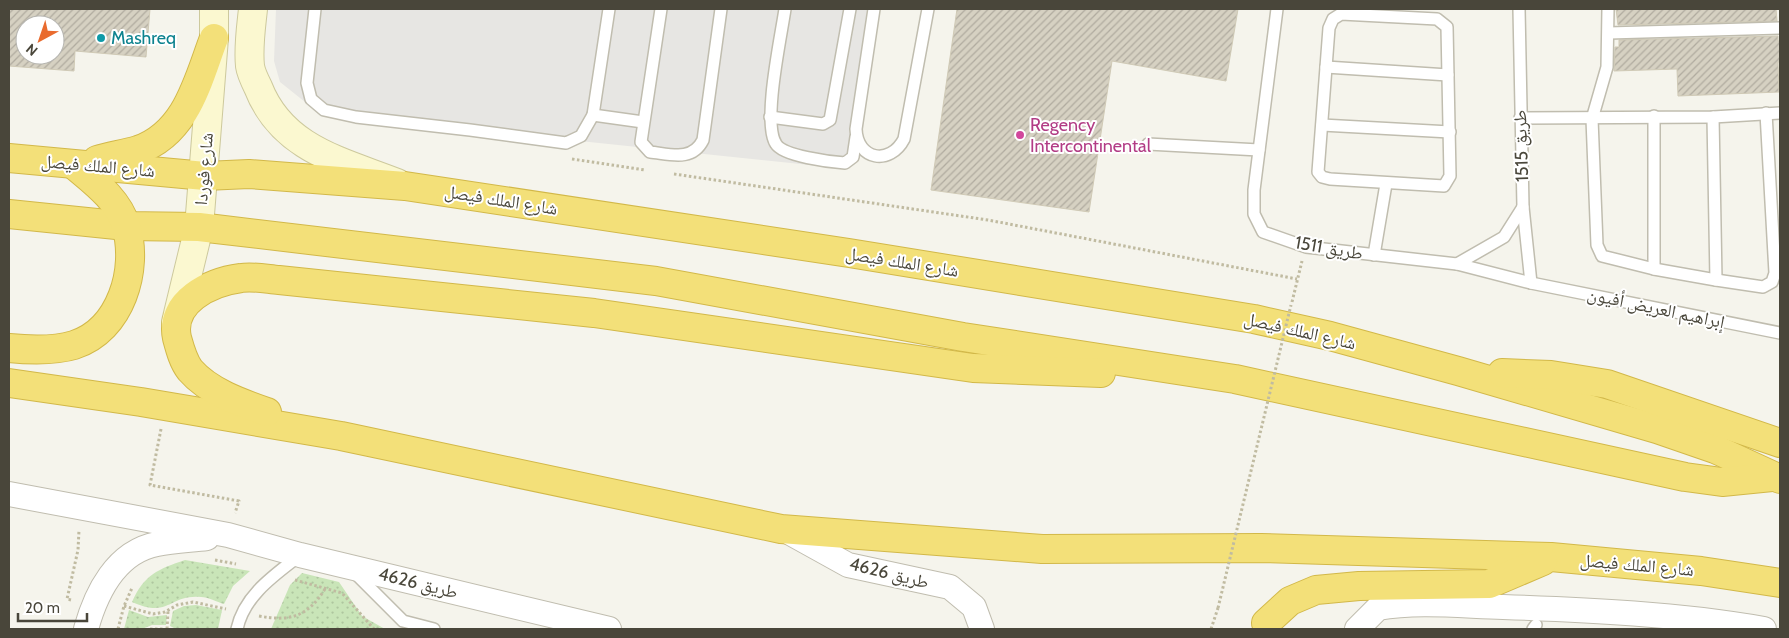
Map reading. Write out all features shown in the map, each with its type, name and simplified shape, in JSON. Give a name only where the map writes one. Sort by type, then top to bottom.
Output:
[{"type":"highway","points":[[74,165],[140,149],[158,139],[173,126],[188,108],[214,38]]},
{"type":"highway","name":"شارع الملك فيصل","points":[[9,158],[204,176],[249,174],[405,186],[849,253],[1254,320],[1330,336],[1458,371],[1665,432],[1715,448],[1776,478]]},
{"type":"highway","points":[[9,348],[30,350],[74,344],[98,330],[115,313],[126,287],[129,259],[126,226],[104,190],[74,165]]},
{"type":"highway","name":"شارع الملك فيصل","points":[[9,214],[126,226],[199,227],[656,281],[963,336],[1235,379],[1685,477],[1722,482],[1776,478]]},
{"type":"highway","points":[[341,436],[249,406],[212,388],[190,370],[181,352],[175,326],[181,310],[194,296],[212,285],[242,277],[594,313],[973,368],[1235,379]]},
{"type":"highway","points":[[1458,371],[1551,375],[1607,384],[1780,443]]},
{"type":"highway","name":"شارع الملك فيصل","points":[[9,383],[165,406],[341,436],[781,529],[1042,549],[1261,548],[1551,557],[1701,571],[1780,583]]},
{"type":"highway","points":[[1267,627],[1290,601],[1316,590],[1359,586],[1489,584],[1551,557]]},
{"type":"main road","name":"شارع فوردا","points":[[175,326],[199,227],[214,38],[214,9]]},
{"type":"main road","points":[[252,9],[250,68],[262,98],[288,133],[314,151],[405,186]]},
{"type":"street","name":"طريق 4626","points":[[9,494],[228,535],[300,555],[609,629]]},
{"type":"street","name":"طريق 4626","points":[[781,529],[848,565],[950,587],[974,607],[982,629]]},
{"type":"street","name":"طريق 4626","points":[[86,629],[93,604],[103,584],[126,557],[155,544],[228,535]]},
{"type":"street","points":[[1357,629],[1372,612],[1385,607],[1428,605],[1534,621],[1591,610],[1729,623],[1764,629]]},
{"type":"lane","points":[[315,9],[308,91],[317,105],[332,113],[566,143],[581,136],[593,115],[609,9]]},
{"type":"lane","points":[[661,9],[641,142],[650,152],[685,156],[693,153],[701,144],[721,9]]},
{"type":"lane","points":[[785,9],[770,117],[776,144],[786,152],[844,163],[853,157],[874,9]]},
{"type":"lane","points":[[770,117],[823,124],[830,120],[850,9]]},
{"type":"lane","points":[[856,137],[864,151],[871,155],[887,156],[900,146],[904,139],[928,9]]},
{"type":"lane","name":"طريق 1511","points":[[1277,9],[1259,150],[1254,214],[1263,232],[1306,247],[1457,264],[1531,283]]},
{"type":"lane","name":"طريق 1515","points":[[1519,9],[1523,207],[1531,283]]},
{"type":"lane","points":[[1608,9],[1607,67],[1592,119],[1598,251],[1608,258],[1654,269],[1716,280],[1764,287],[1772,282],[1774,278],[1766,114]]},
{"type":"lane","points":[[1341,14],[1437,19],[1443,22],[1447,27],[1450,132],[1450,176],[1444,186],[1386,184],[1322,177],[1318,172],[1326,67],[1330,23],[1341,14]]},
{"type":"lane","points":[[1609,33],[1780,28]]},
{"type":"lane","points":[[1326,67],[1448,75]]},
{"type":"lane","points":[[1520,118],[1713,117],[1780,113]]},
{"type":"lane","points":[[593,115],[643,122]]},
{"type":"lane","points":[[1654,116],[1654,269]]},
{"type":"lane","points":[[1713,117],[1716,280]]},
{"type":"lane","points":[[1322,125],[1450,132]]},
{"type":"lane","points":[[1148,144],[1259,150]]},
{"type":"lane","points":[[1374,255],[1386,184]]},
{"type":"lane","points":[[1457,264],[1504,237],[1523,207]]},
{"type":"lane","name":"إبراهيم العريض أفيون","points":[[1531,283],[1780,333]]},
{"type":"lane","points":[[237,629],[240,618],[264,583],[300,555]]},
{"type":"lane","points":[[349,567],[403,621],[434,629]]},
{"type":"path","points":[[566,158],[654,171]]},
{"type":"path","points":[[664,172],[988,220],[1297,279],[1218,608],[1210,629]]},
{"type":"path","points":[[165,406],[150,485],[239,501],[228,535]]},
{"type":"path","points":[[72,522],[79,529],[78,550],[67,599],[123,612]]},
{"type":"path","points":[[208,558],[238,564]]},
{"type":"path","points":[[275,574],[342,593],[374,629]]},
{"type":"path","points":[[118,629],[136,582]]},
{"type":"path","points":[[150,629],[166,629],[168,610]]},
{"type":"green space","points":[[185,560],[250,571],[233,586],[224,604],[201,597],[190,597],[154,608],[132,602],[142,585],[153,574]]},
{"type":"green space","points":[[302,573],[339,582],[362,616],[385,629],[271,629],[290,585]]},
{"type":"green space","points":[[196,605],[222,610],[218,629],[176,629],[170,626],[173,611],[184,606]]},
{"type":"green space","points":[[129,610],[148,617],[167,615],[166,625],[152,625],[142,629],[124,629]]},
{"type":"shaded area","points":[[276,9],[867,9],[848,169],[320,114],[280,82],[274,61]]},
{"type":"building","name":"Mashreq","points":[[9,9],[150,9],[146,57],[75,51],[74,71],[9,66]]},
{"type":"building","name":"Regency Intercontinental","points":[[957,9],[1238,9],[1226,81],[1112,61],[1089,212],[931,190]]},
{"type":"building","points":[[1616,9],[1776,9],[1777,21],[1618,25]]},
{"type":"building","points":[[1778,36],[1778,41],[1780,41],[1780,62],[1778,62],[1779,92],[1678,96],[1677,69],[1614,71],[1615,47],[1619,47],[1619,40]]},
{"type":"place","name":"Mashreq","points":[[101,38]]},
{"type":"place","name":"Regency Intercontinental","points":[[1020,135]]}]
